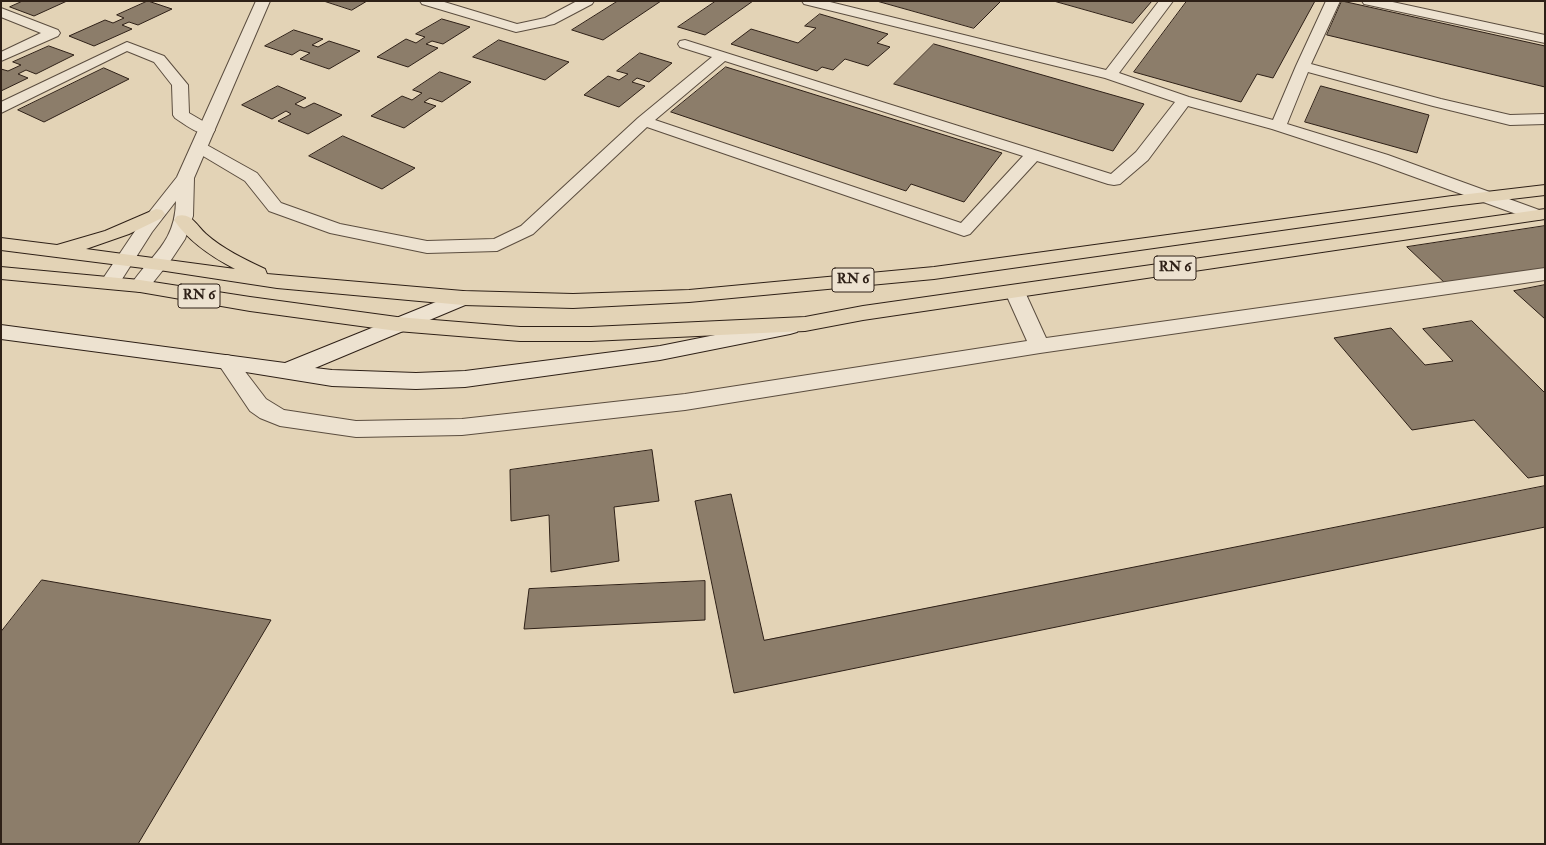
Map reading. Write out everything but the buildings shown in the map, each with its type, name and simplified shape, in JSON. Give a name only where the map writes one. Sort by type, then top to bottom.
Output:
[{"type":"main road","name":"RN 6","points":[[1,244],[158,264],[277,282],[462,298],[573,301],[630,300],[689,296],[934,273],[1452,201],[1545,190]]},
{"type":"main road","points":[[1452,201],[1481,224]]},
{"type":"main road","points":[[49,251],[95,241],[156,214]]},
{"type":"main road","name":"RN 6","points":[[1,273],[140,286],[250,304],[397,324],[520,334],[591,334],[805,324],[863,313],[1541,215]]},
{"type":"main road","points":[[183,220],[194,233],[216,252],[277,282]]},
{"type":"street","points":[[110,283],[156,214],[185,178],[263,1]]},
{"type":"street","points":[[427,1],[516,28],[549,21],[587,1]]},
{"type":"street","points":[[809,1],[1110,75],[1184,100],[1278,126],[1382,159],[1541,215]]},
{"type":"street","points":[[1110,75],[1166,1]]},
{"type":"street","points":[[1278,126],[1303,66],[1333,1]]},
{"type":"street","points":[[1369,1],[1545,39]]},
{"type":"street","points":[[1,12],[53,33],[1,57]]},
{"type":"street","points":[[685,44],[1114,180],[1142,156],[1184,100]]},
{"type":"street","points":[[1,108],[127,46],[159,59],[180,85],[181,115],[207,130]]},
{"type":"street","points":[[199,147],[251,177],[275,207],[336,229],[427,247],[497,245],[527,230],[644,121],[722,56]]},
{"type":"street","points":[[1303,66],[1438,103],[1510,120],[1545,119]]},
{"type":"street","points":[[644,121],[964,230],[1033,155]]},
{"type":"street","points":[[140,286],[158,264],[173,242],[183,220],[185,178]]},
{"type":"street","points":[[228,362],[258,405],[280,418],[356,429],[462,428],[685,402],[1040,346],[1545,274]]},
{"type":"street","points":[[1015,292],[1040,346]]},
{"type":"street","points":[[286,372],[397,324],[462,298]]},
{"type":"street","points":[[1,332],[228,362],[332,378],[372,381],[416,381],[465,379],[660,353],[805,324]]}]
